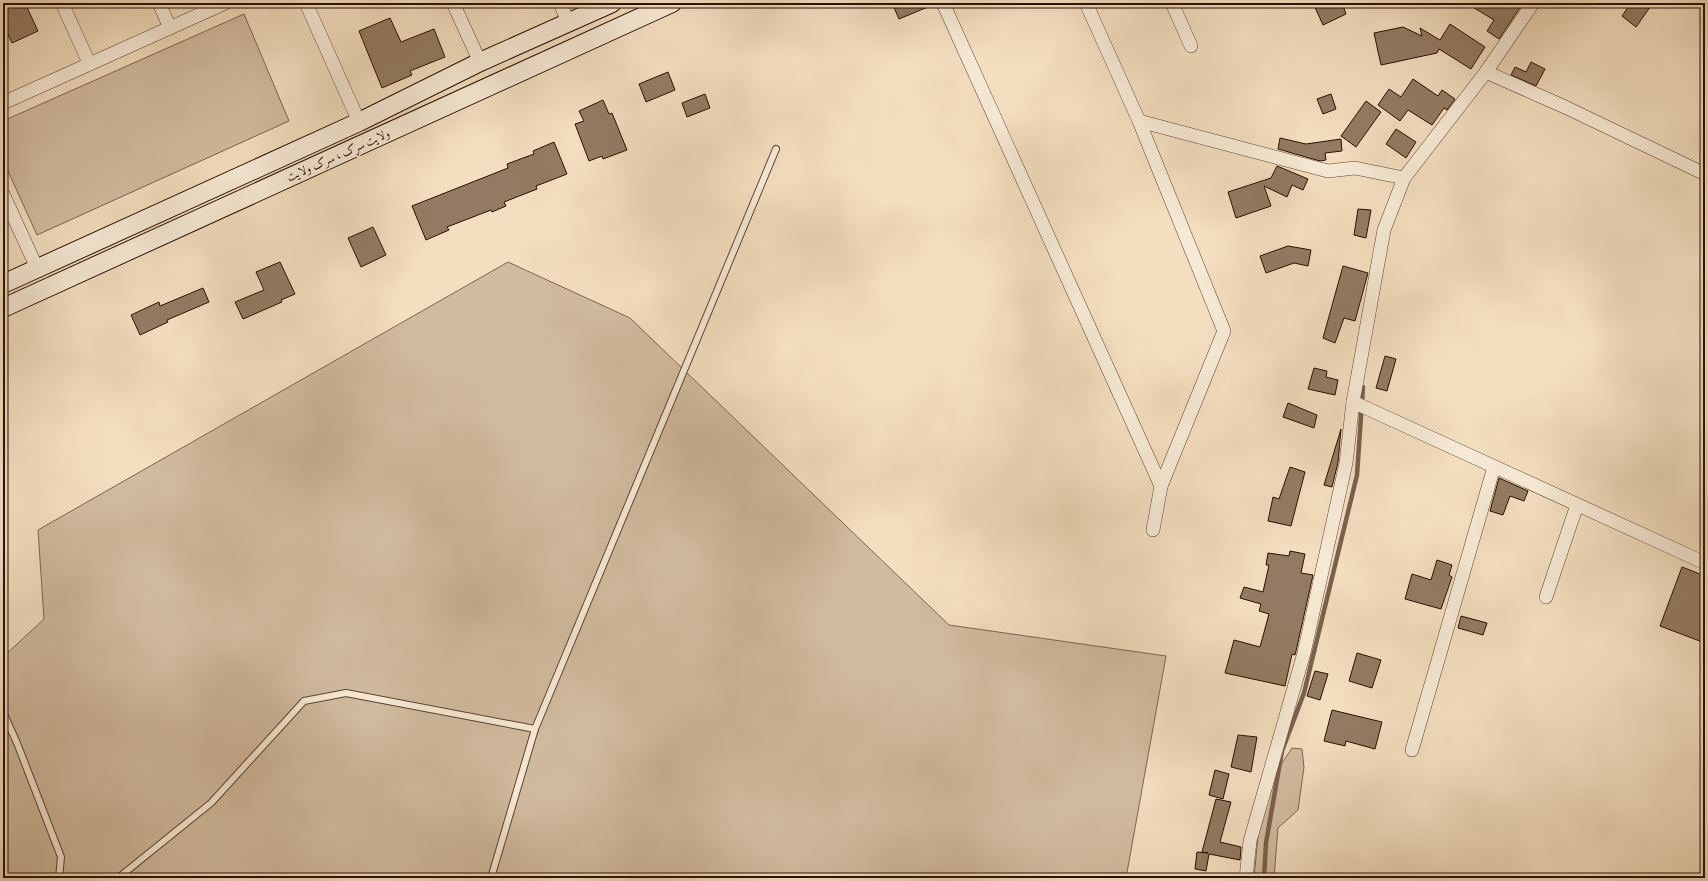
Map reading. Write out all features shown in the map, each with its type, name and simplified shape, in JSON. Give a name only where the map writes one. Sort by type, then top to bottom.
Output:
[{"type":"main road","name":"ولایت سړک ، سرک ولایت","points":[[3,284],[359,122],[480,62],[612,3]]},
{"type":"main road","name":"ولایت سړک ، سرک ولایت","points":[[3,308],[672,3]]},
{"type":"street","points":[[62,3],[89,63]]},
{"type":"street","points":[[159,3],[170,28]]},
{"type":"street","points":[[3,103],[225,3]]},
{"type":"street","points":[[306,3],[359,122]]},
{"type":"street","points":[[453,3],[480,62]]},
{"type":"street","points":[[560,3],[568,22]]},
{"type":"street","points":[[943,3],[1161,486]]},
{"type":"street","points":[[1086,3],[1139,121],[1224,331],[1161,486],[1153,530]]},
{"type":"street","points":[[1172,3],[1190,46]]},
{"type":"street","points":[[1246,878],[1250,841],[1308,638],[1346,463],[1353,402],[1384,230],[1404,178],[1486,72],[1533,3]]},
{"type":"street","points":[[1486,72],[1565,107],[1705,174]]},
{"type":"street","points":[[1139,121],[1328,170],[1355,168],[1404,178]]},
{"type":"street","points":[[3,194],[37,268]]},
{"type":"street","points":[[1353,402],[1705,563]]},
{"type":"street","points":[[1412,750],[1494,467]]},
{"type":"street","points":[[1546,597],[1577,505]]},
{"type":"lane","points":[[491,878],[535,729],[776,149]]},
{"type":"lane","points":[[118,878],[211,803],[304,701],[346,693],[535,729]]},
{"type":"lane","points":[[3,712],[61,857],[59,878]]},
{"type":"path","points":[[1378,6],[1384,3]]},
{"type":"path","points":[[1284,877],[1290,878]]},
{"type":"shaded area","points":[[244,14],[289,121],[37,235],[3,160],[3,121]]},
{"type":"shaded area","points":[[508,262],[630,318],[949,625],[1166,656],[1126,878],[3,878],[3,657],[44,619],[38,530]]},
{"type":"shaded area","points":[[1292,748],[1302,749],[1304,767],[1298,810],[1278,828],[1274,878],[1254,878],[1259,826],[1272,778]]},
{"type":"building","points":[[3,3],[25,3],[38,31],[12,43],[3,23]]},
{"type":"building","points":[[892,3],[935,3],[935,4],[899,19]]},
{"type":"building","points":[[1313,3],[1342,3],[1346,14],[1323,25]]},
{"type":"building","points":[[1466,3],[1523,3],[1499,39],[1487,31],[1494,20]]},
{"type":"building","points":[[1631,3],[1653,3],[1636,27],[1622,16]]},
{"type":"building","points":[[390,18],[401,42],[434,29],[445,57],[410,71],[412,75],[382,88],[359,31]]},
{"type":"building","points":[[1450,24],[1485,47],[1471,69],[1439,49],[1437,53],[1381,65],[1374,33],[1403,27],[1422,36],[1420,28],[1440,40]]},
{"type":"building","points":[[1531,62],[1545,69],[1536,86],[1511,75],[1515,67],[1526,72]]},
{"type":"building","points":[[668,72],[675,90],[646,102],[639,84]]},
{"type":"building","points":[[1413,79],[1438,96],[1442,90],[1455,99],[1447,110],[1444,108],[1432,125],[1408,110],[1400,121],[1378,105],[1389,89],[1401,97]]},
{"type":"building","points":[[705,94],[710,108],[687,117],[682,103]]},
{"type":"building","points":[[1331,94],[1336,109],[1323,114],[1317,99]]},
{"type":"building","points":[[603,100],[609,114],[612,113],[627,150],[603,159],[602,156],[589,161],[575,124],[584,121],[579,111]]},
{"type":"building","points":[[1366,101],[1381,112],[1356,147],[1341,136]]},
{"type":"building","points":[[1396,129],[1416,142],[1406,158],[1386,144]]},
{"type":"building","points":[[1280,138],[1306,144],[1341,139],[1342,151],[1325,153],[1326,160],[1320,161],[1278,149]]},
{"type":"building","points":[[554,142],[567,174],[536,186],[537,189],[504,202],[506,206],[492,212],[491,210],[447,227],[449,230],[426,240],[412,206],[508,168],[507,164],[534,154],[533,151]]},
{"type":"building","points":[[1277,166],[1308,179],[1303,190],[1292,185],[1287,197],[1264,186],[1271,206],[1236,218],[1228,192],[1271,178]]},
{"type":"building","points":[[1358,209],[1371,210],[1366,238],[1354,235]]},
{"type":"building","points":[[373,227],[386,255],[361,267],[348,238]]},
{"type":"building","points":[[1288,246],[1311,250],[1308,266],[1294,263],[1266,273],[1260,256]]},
{"type":"building","points":[[280,262],[295,294],[281,300],[282,302],[243,319],[235,302],[264,290],[256,272]]},
{"type":"building","points":[[1343,266],[1368,273],[1355,321],[1344,318],[1335,343],[1323,338]]},
{"type":"building","points":[[203,288],[209,302],[167,320],[168,322],[140,335],[131,315],[159,302],[160,306]]},
{"type":"building","points":[[1385,356],[1396,359],[1387,391],[1376,388]]},
{"type":"building","points":[[1314,368],[1327,371],[1326,377],[1338,380],[1335,395],[1308,389]]},
{"type":"building","points":[[1288,403],[1317,415],[1314,428],[1283,417]]},
{"type":"building","points":[[1341,429],[1338,462],[1332,487],[1324,485]]},
{"type":"building","points":[[1290,467],[1305,472],[1291,526],[1268,521],[1273,497],[1279,499]]},
{"type":"building","points":[[1499,478],[1528,491],[1524,501],[1510,496],[1503,515],[1490,511]]},
{"type":"building","points":[[1290,551],[1305,554],[1301,573],[1313,575],[1295,655],[1292,654],[1285,686],[1225,673],[1234,640],[1260,647],[1269,614],[1259,611],[1261,604],[1240,598],[1244,587],[1263,592],[1269,565],[1266,565],[1268,553],[1289,556]]},
{"type":"building","points":[[1437,560],[1452,565],[1449,575],[1452,577],[1441,609],[1405,599],[1412,574],[1431,580]]},
{"type":"building","points":[[1682,567],[1705,576],[1705,643],[1660,626]]},
{"type":"building","points":[[1461,616],[1487,623],[1483,635],[1458,628]]},
{"type":"building","points":[[1357,653],[1381,660],[1372,688],[1349,681]]},
{"type":"building","points":[[1315,671],[1328,674],[1320,700],[1307,696]]},
{"type":"building","points":[[1332,710],[1382,722],[1375,749],[1346,741],[1345,746],[1324,741]]},
{"type":"building","points":[[1238,735],[1257,737],[1251,772],[1231,767]]},
{"type":"building","points":[[1215,770],[1229,774],[1223,799],[1209,795]]},
{"type":"building","points":[[1216,799],[1231,802],[1220,842],[1241,847],[1240,860],[1209,854],[1206,871],[1195,869],[1197,852],[1208,853],[1202,852]]},
{"type":"waterway","points":[[1264,878],[1266,843],[1282,751],[1304,693],[1357,475],[1363,387]]}]
